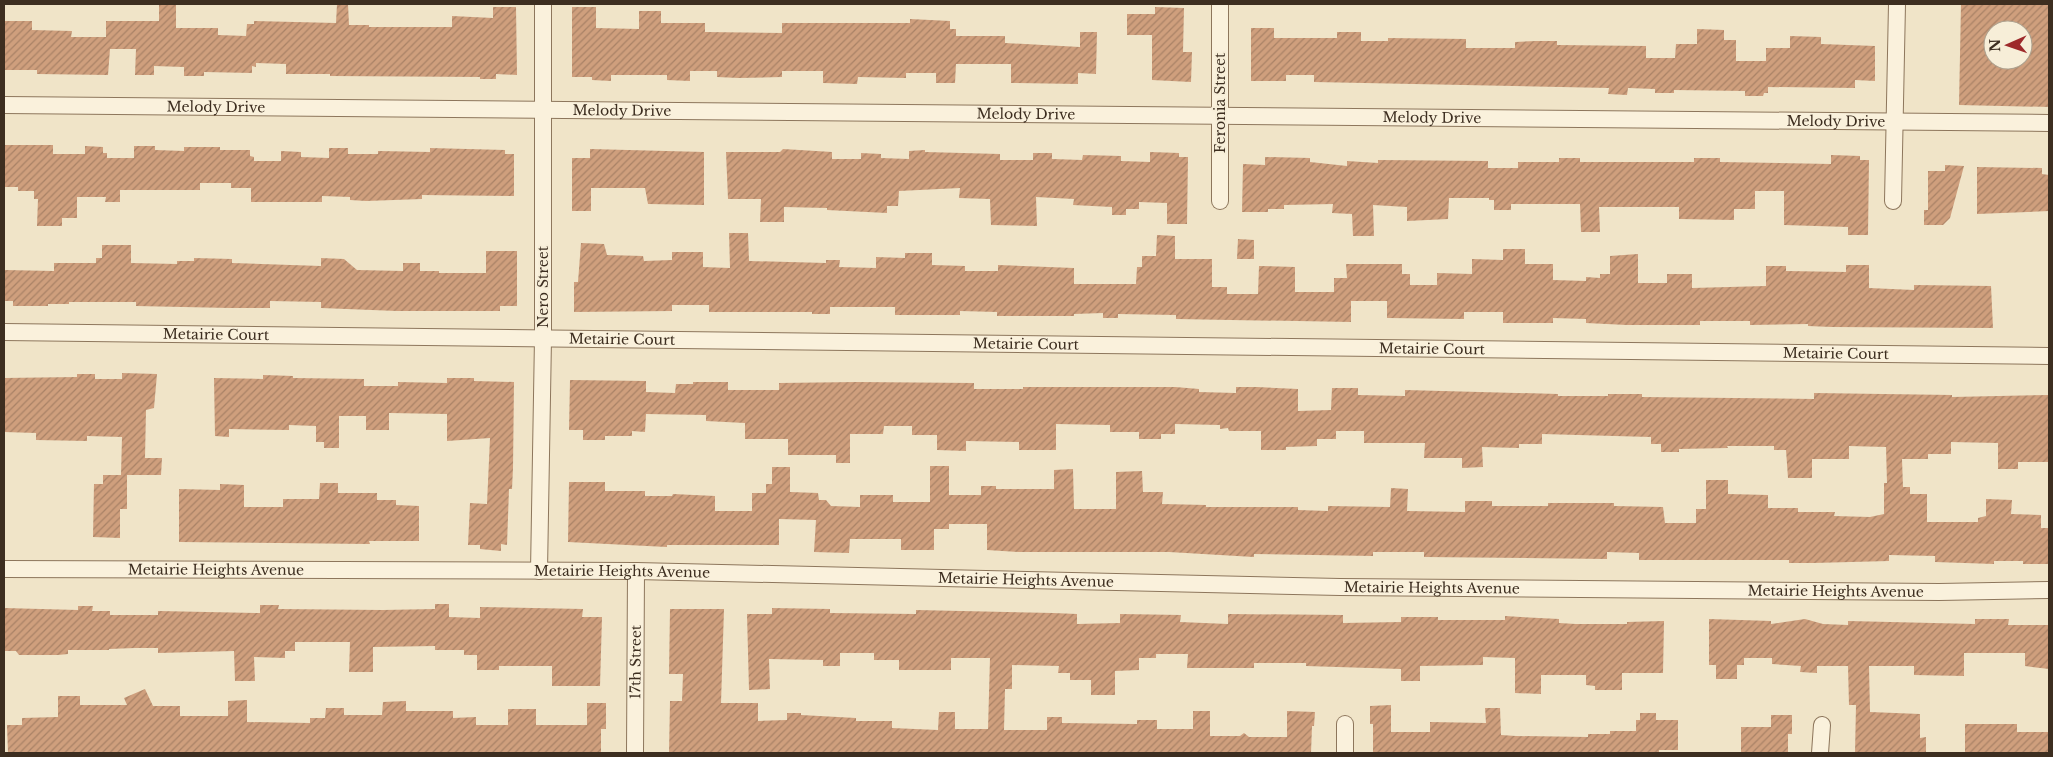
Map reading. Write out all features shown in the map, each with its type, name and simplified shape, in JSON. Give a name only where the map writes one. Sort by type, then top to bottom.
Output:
[{"type":"street","name":"Nero Street","points":[[539,571],[543,338],[544,4]]},
{"type":"street","name":"Feronia Street","points":[[1220,4],[1220,201]]},
{"type":"street","points":[[1893,201],[1898,4]]},
{"type":"street","name":"Melody Drive","points":[[4,105],[2049,123]]},
{"type":"street","name":"Metairie Court","points":[[4,332],[2049,356]]},
{"type":"street","name":"Metairie Heights Avenue","points":[[4,569],[636,572],[1340,587],[1929,592],[2049,590]]},
{"type":"street","name":"17th Street","points":[[635,753],[636,572]]},
{"type":"street","points":[[1345,724],[1345,753]]},
{"type":"street","points":[[1820,753],[1822,725]]},
{"type":"building","points":[[159,4],[176,4],[176,28],[218,28],[218,35],[246,36],[247,24],[254,24],[254,21],[336,23],[337,4],[348,4],[349,25],[369,25],[369,27],[452,27],[452,16],[493,18],[493,7],[516,7],[517,75],[496,74],[496,79],[480,79],[480,77],[286,74],[286,64],[256,63],[256,67],[252,66],[252,73],[204,72],[204,76],[184,76],[184,67],[154,66],[154,75],[135,75],[136,49],[110,49],[108,75],[37,74],[37,70],[4,70],[4,21],[32,21],[32,30],[72,31],[71,37],[106,37],[106,21],[159,21]]},
{"type":"building","points":[[1961,4],[2049,4],[2049,107],[1959,105]]},
{"type":"building","points":[[572,7],[596,7],[596,28],[639,29],[639,11],[661,11],[661,23],[705,23],[705,32],[782,33],[782,23],[910,23],[910,19],[950,21],[950,29],[956,29],[956,36],[1005,36],[1005,43],[1080,47],[1080,32],[1097,32],[1096,74],[1078,73],[1078,84],[1011,83],[1011,64],[956,64],[955,83],[936,83],[936,73],[906,73],[906,78],[858,77],[857,84],[823,83],[823,71],[782,71],[782,77],[739,78],[717,77],[717,71],[690,71],[690,81],[667,80],[667,75],[611,75],[611,81],[592,80],[592,77],[572,77]]},
{"type":"building","points":[[1155,7],[1184,8],[1183,52],[1192,52],[1191,82],[1152,80],[1152,35],[1127,35],[1127,14],[1155,14]]},
{"type":"building","points":[[1251,28],[1274,28],[1274,38],[1337,38],[1337,32],[1361,32],[1361,41],[1388,41],[1388,38],[1466,39],[1466,48],[1515,48],[1515,42],[1536,41],[1557,41],[1557,45],[1646,46],[1646,58],[1675,58],[1676,44],[1697,44],[1697,29],[1724,30],[1724,40],[1736,40],[1736,61],[1766,61],[1766,48],[1790,48],[1790,36],[1821,37],[1821,44],[1875,46],[1875,81],[1855,80],[1855,88],[1768,87],[1768,93],[1764,93],[1763,96],[1745,96],[1745,91],[1674,90],[1674,93],[1655,93],[1655,89],[1628,88],[1627,95],[1608,94],[1609,88],[1314,82],[1314,75],[1286,75],[1286,81],[1251,81]]},
{"type":"building","points":[[4,145],[53,145],[53,154],[85,154],[85,146],[103,147],[103,153],[107,153],[107,158],[134,158],[134,146],[155,146],[155,150],[184,151],[184,147],[220,147],[220,150],[250,150],[250,156],[254,157],[254,161],[281,161],[281,151],[301,152],[301,157],[329,158],[329,148],[348,148],[348,154],[378,154],[378,151],[430,152],[430,148],[505,150],[505,154],[514,154],[514,196],[422,195],[422,199],[366,201],[350,200],[350,197],[322,196],[322,202],[251,202],[251,188],[231,188],[231,183],[200,183],[200,190],[120,190],[120,202],[105,202],[106,197],[77,197],[77,218],[62,218],[62,226],[37,226],[38,199],[34,199],[34,191],[18,191],[18,187],[4,187]]},
{"type":"building","points":[[590,149],[704,152],[704,205],[648,204],[645,188],[591,188],[591,211],[572,211],[572,158],[590,158]]},
{"type":"building","points":[[783,149],[832,152],[832,159],[861,159],[861,153],[881,154],[881,158],[909,159],[909,151],[925,150],[925,152],[1000,154],[1000,160],[1033,160],[1033,153],[1052,153],[1052,159],[1082,160],[1083,155],[1121,156],[1121,161],[1150,162],[1150,152],[1179,153],[1179,157],[1188,157],[1187,224],[1167,224],[1167,203],[1139,202],[1139,209],[1126,209],[1126,215],[1112,215],[1112,207],[1073,205],[1074,199],[1036,197],[1037,226],[991,225],[990,199],[959,198],[960,188],[899,191],[898,206],[887,206],[887,213],[827,210],[827,208],[784,207],[784,222],[760,222],[761,199],[728,199],[726,152],[780,152]]},
{"type":"building","points":[[1831,155],[1860,156],[1860,160],[1869,160],[1868,235],[1848,235],[1848,227],[1784,225],[1784,191],[1755,191],[1755,209],[1734,209],[1734,220],[1679,219],[1679,207],[1599,207],[1600,232],[1581,232],[1580,204],[1511,204],[1511,210],[1494,210],[1494,200],[1489,200],[1489,198],[1449,198],[1448,219],[1407,221],[1407,207],[1373,205],[1374,236],[1353,236],[1352,214],[1332,213],[1333,204],[1284,205],[1284,209],[1268,209],[1268,212],[1242,212],[1243,164],[1265,165],[1265,157],[1310,158],[1310,162],[1347,166],[1347,161],[1378,163],[1378,160],[1488,161],[1488,168],[1518,168],[1518,162],[1559,162],[1559,158],[1580,158],[1580,162],[1694,162],[1694,158],[1720,158],[1720,162],[1831,164]]},
{"type":"building","points":[[1945,165],[1964,166],[1950,218],[1943,225],[1924,225],[1924,210],[1928,210],[1928,171],[1945,171]]},
{"type":"building","points":[[1977,167],[2042,168],[2042,174],[2049,175],[2049,211],[1977,214]]},
{"type":"building","points":[[729,233],[748,233],[749,261],[826,263],[826,260],[840,260],[839,267],[876,268],[876,257],[905,258],[905,253],[932,253],[932,265],[965,266],[965,271],[998,271],[998,265],[1074,268],[1074,284],[1136,284],[1137,267],[1142,267],[1142,256],[1156,256],[1157,235],[1175,236],[1175,259],[1212,259],[1212,287],[1227,287],[1227,294],[1258,294],[1259,266],[1295,267],[1295,292],[1334,292],[1334,278],[1347,278],[1346,264],[1402,264],[1402,274],[1410,274],[1410,285],[1437,285],[1437,273],[1472,274],[1472,259],[1503,260],[1503,249],[1525,249],[1525,264],[1553,264],[1553,280],[1586,281],[1586,277],[1600,278],[1600,274],[1610,274],[1610,256],[1638,254],[1638,283],[1667,283],[1667,274],[1692,274],[1692,288],[1766,286],[1766,266],[1786,266],[1786,271],[1846,272],[1846,265],[1869,265],[1869,288],[1914,290],[1914,285],[1991,286],[1993,328],[1832,327],[1808,326],[1808,324],[1750,325],[1750,321],[1700,321],[1700,325],[1627,325],[1586,323],[1586,319],[1553,318],[1553,323],[1503,323],[1503,312],[1464,312],[1464,319],[1387,318],[1387,301],[1351,301],[1351,322],[1176,319],[1176,315],[1118,314],[1118,318],[1103,318],[1103,313],[1074,314],[1074,316],[997,316],[997,312],[960,311],[960,315],[895,315],[895,307],[830,307],[830,314],[812,314],[812,312],[709,312],[709,305],[672,305],[672,311],[574,312],[574,282],[578,282],[581,243],[604,244],[607,255],[643,256],[644,261],[672,260],[672,252],[703,252],[703,267],[730,268]]},
{"type":"building","points":[[1238,239],[1254,240],[1254,259],[1237,259]]},
{"type":"building","points":[[102,245],[131,245],[131,263],[177,264],[177,261],[194,261],[194,258],[232,259],[232,263],[321,266],[321,258],[344,259],[357,270],[403,271],[403,263],[420,263],[420,271],[439,271],[439,273],[486,273],[486,251],[517,251],[517,306],[500,306],[500,311],[397,311],[321,308],[321,302],[270,301],[270,308],[230,308],[136,306],[136,302],[69,302],[69,304],[48,304],[48,306],[13,306],[13,301],[4,301],[4,270],[54,271],[54,263],[96,263],[96,258],[102,258]]},
{"type":"building","points":[[122,373],[157,374],[154,408],[146,410],[145,458],[162,458],[161,475],[121,475],[122,437],[87,436],[87,441],[36,440],[36,433],[4,432],[4,378],[77,377],[77,374],[95,374],[95,379],[122,379]]},
{"type":"building","points":[[263,375],[293,376],[293,378],[364,379],[364,386],[398,386],[398,382],[447,383],[447,378],[474,378],[474,381],[514,382],[513,468],[512,489],[509,489],[507,545],[501,544],[501,551],[480,549],[480,545],[468,545],[470,503],[487,504],[490,438],[447,441],[447,414],[389,413],[389,430],[366,430],[366,416],[339,416],[339,448],[324,448],[324,442],[316,442],[316,426],[289,425],[289,430],[229,429],[229,437],[215,436],[214,378],[263,379]]},
{"type":"building","points":[[570,380],[646,381],[646,392],[675,393],[676,384],[693,384],[693,382],[728,382],[728,390],[779,390],[779,383],[857,382],[974,383],[974,389],[1023,389],[1023,387],[1175,387],[1199,389],[1199,392],[1236,393],[1236,387],[1257,387],[1298,389],[1298,411],[1331,410],[1332,388],[1358,388],[1358,395],[1405,396],[1405,390],[1558,394],[1558,396],[1642,394],[1642,397],[1814,399],[1814,393],[1952,395],[1952,397],[2049,395],[2049,462],[2018,462],[2018,469],[1998,469],[1998,443],[1951,442],[1951,454],[1928,454],[1928,459],[1902,459],[1903,487],[1910,487],[1910,494],[1927,494],[1927,522],[1978,522],[1978,518],[1986,516],[1986,499],[2012,500],[2011,514],[2041,515],[2041,528],[2049,528],[2049,564],[2023,564],[2023,561],[1994,561],[1994,564],[1935,562],[1935,556],[1889,555],[1889,561],[1789,563],[1789,560],[1639,560],[1639,553],[1607,552],[1607,559],[1424,557],[1424,552],[1373,552],[1373,556],[1254,554],[1254,557],[1169,552],[1018,552],[987,550],[987,524],[949,524],[949,529],[934,529],[934,550],[901,550],[901,539],[850,539],[849,553],[814,552],[816,520],[779,519],[779,545],[667,545],[667,547],[568,542],[569,482],[605,482],[605,491],[645,491],[645,496],[672,496],[673,494],[715,496],[715,511],[752,511],[752,493],[766,493],[766,484],[772,484],[772,467],[790,467],[790,492],[818,493],[819,500],[826,500],[831,506],[860,507],[860,495],[893,495],[893,502],[930,502],[930,466],[949,466],[949,495],[981,495],[981,486],[996,486],[996,489],[1054,489],[1054,470],[1073,469],[1074,509],[1116,509],[1116,472],[1142,471],[1143,492],[1163,492],[1162,504],[1206,505],[1206,507],[1298,507],[1298,510],[1328,511],[1328,506],[1390,507],[1391,488],[1408,489],[1407,511],[1465,512],[1465,501],[1492,501],[1492,506],[1548,506],[1548,503],[1614,503],[1614,506],[1663,507],[1665,523],[1696,523],[1696,509],[1706,509],[1706,480],[1728,480],[1728,494],[1768,495],[1768,508],[1798,508],[1798,512],[1835,512],[1834,516],[1870,517],[1884,514],[1884,483],[1887,483],[1886,447],[1849,446],[1849,459],[1812,459],[1812,478],[1788,478],[1786,450],[1774,450],[1774,446],[1727,446],[1728,448],[1679,449],[1679,452],[1661,452],[1661,444],[1651,444],[1651,437],[1542,434],[1542,444],[1519,444],[1519,448],[1482,447],[1483,467],[1462,468],[1462,458],[1424,458],[1425,443],[1364,443],[1364,431],[1336,431],[1336,439],[1317,439],[1317,446],[1286,447],[1286,450],[1261,450],[1261,431],[1229,431],[1228,428],[1220,429],[1220,425],[1175,424],[1175,434],[1161,434],[1161,439],[1139,439],[1139,432],[1110,432],[1110,425],[1056,424],[1056,450],[1019,450],[1019,442],[966,441],[966,451],[937,450],[937,435],[912,435],[912,426],[884,426],[883,434],[850,434],[850,463],[836,463],[836,455],[788,455],[788,439],[745,439],[745,423],[706,421],[706,415],[646,414],[645,432],[632,431],[632,436],[605,436],[605,440],[583,440],[583,430],[569,430]]},
{"type":"building","points":[[103,475],[127,475],[127,509],[120,509],[120,538],[93,537],[94,484],[103,484]]},
{"type":"building","points":[[320,483],[338,483],[338,493],[377,493],[377,500],[396,500],[396,505],[419,506],[419,541],[369,541],[370,544],[179,542],[179,489],[220,490],[220,484],[244,485],[244,507],[283,507],[283,499],[319,499]]},
{"type":"building","points":[[435,604],[449,604],[449,617],[480,618],[480,607],[583,609],[582,617],[602,617],[600,686],[552,686],[552,666],[499,666],[499,670],[477,670],[477,655],[464,655],[464,650],[435,650],[435,646],[373,647],[373,672],[349,672],[350,642],[295,642],[295,651],[285,651],[285,658],[254,657],[255,681],[235,681],[234,651],[158,653],[158,648],[135,648],[68,650],[68,654],[58,655],[19,655],[16,651],[4,651],[4,608],[78,610],[78,606],[93,606],[92,611],[110,611],[110,615],[158,615],[158,611],[260,613],[260,605],[279,605],[278,609],[383,610],[435,609]]},
{"type":"building","points":[[772,608],[830,609],[830,613],[916,614],[916,610],[1077,614],[1077,624],[1120,623],[1120,614],[1181,615],[1180,622],[1228,624],[1228,614],[1343,615],[1343,623],[1401,622],[1401,617],[1438,617],[1438,620],[1505,620],[1505,616],[1559,619],[1559,623],[1576,624],[1627,624],[1627,622],[1664,621],[1663,673],[1622,673],[1622,690],[1595,690],[1595,686],[1586,685],[1586,675],[1541,675],[1541,694],[1515,693],[1515,658],[1483,657],[1483,665],[1420,666],[1420,681],[1401,681],[1401,669],[1306,666],[1306,663],[1254,663],[1254,668],[1187,668],[1188,654],[1156,654],[1156,658],[1139,658],[1139,670],[1115,671],[1115,695],[1091,695],[1091,680],[1070,680],[1070,673],[1058,673],[1059,666],[1012,665],[1012,689],[1005,689],[1004,730],[1047,730],[1047,717],[1062,717],[1062,723],[1137,724],[1137,720],[1157,720],[1157,729],[1193,729],[1193,711],[1210,711],[1210,736],[1240,736],[1244,733],[1249,737],[1287,737],[1287,711],[1315,712],[1314,726],[1312,726],[1311,753],[669,753],[670,701],[682,701],[683,674],[669,674],[670,609],[724,609],[721,703],[758,703],[758,721],[787,720],[787,713],[801,713],[801,715],[856,718],[856,721],[892,721],[892,728],[938,730],[939,712],[955,712],[955,729],[988,729],[990,658],[951,658],[951,670],[899,670],[899,660],[874,660],[874,653],[840,653],[840,666],[823,666],[823,660],[769,659],[770,689],[749,690],[747,614],[772,614]]},
{"type":"building","points":[[1709,619],[1771,621],[1771,624],[1805,619],[1823,624],[1848,625],[1848,621],[1975,624],[1975,619],[2009,619],[2008,625],[2049,625],[2049,669],[2025,666],[2025,653],[1964,653],[1964,676],[1914,675],[1914,666],[1869,666],[1870,712],[1920,714],[1920,738],[1926,737],[1926,753],[1855,753],[1856,705],[1849,705],[1848,666],[1817,666],[1817,673],[1800,672],[1801,666],[1772,664],[1772,658],[1744,658],[1744,665],[1737,665],[1737,679],[1716,679],[1716,665],[1709,665]]},
{"type":"building","points":[[145,689],[153,706],[180,706],[180,716],[228,716],[228,701],[247,700],[247,722],[310,723],[310,718],[325,718],[326,708],[344,708],[344,715],[382,715],[383,702],[406,701],[406,711],[453,711],[453,718],[476,717],[476,725],[508,725],[508,709],[536,709],[536,725],[587,725],[587,703],[606,703],[606,729],[601,729],[601,753],[8,753],[7,725],[22,725],[22,718],[58,717],[58,696],[80,696],[80,705],[127,705],[124,698]]},
{"type":"building","points":[[1391,705],[1391,732],[1430,732],[1430,722],[1486,723],[1485,708],[1500,708],[1501,735],[1516,736],[1588,737],[1588,734],[1610,734],[1610,731],[1636,731],[1636,720],[1640,720],[1640,713],[1656,713],[1656,720],[1678,720],[1678,750],[1659,750],[1659,753],[1373,753],[1373,724],[1370,724],[1370,706]]},
{"type":"building","points":[[1771,715],[1792,715],[1792,734],[1788,734],[1788,753],[1741,753],[1741,727],[1771,727]]},
{"type":"building","points":[[1965,724],[2017,724],[2017,732],[2049,732],[2049,753],[1965,753]]}]
